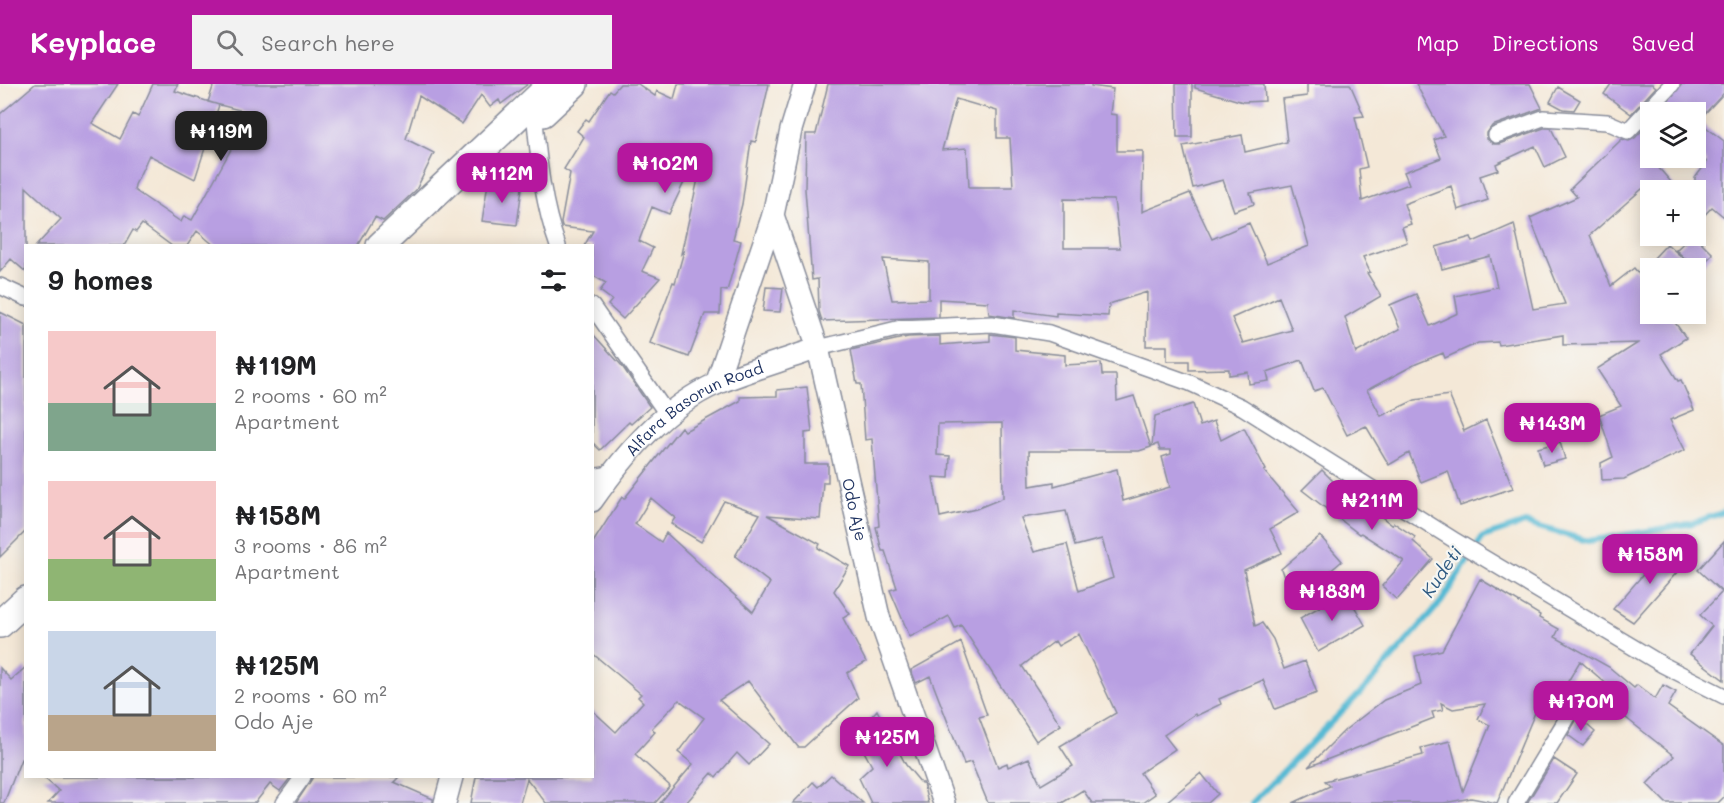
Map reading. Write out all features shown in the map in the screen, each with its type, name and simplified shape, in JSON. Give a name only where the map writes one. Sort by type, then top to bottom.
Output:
[{"type":"highway","points":[[405,244],[535,121],[557,84]]},
{"type":"highway","points":[[382,244],[557,84]]},
{"type":"highway","points":[[0,604],[24,582]]},
{"type":"highway","points":[[0,624],[24,602]]},
{"type":"street","points":[[716,384],[773,214],[790,130],[805,84]]},
{"type":"street","points":[[1496,135],[1543,118],[1607,122],[1628,130],[1672,84]]},
{"type":"street","points":[[535,121],[540,176],[549,221],[557,244]]},
{"type":"street","name":"Odo Aje","points":[[773,214],[818,348],[879,617],[944,803]]},
{"type":"street","points":[[0,286],[24,297]]},
{"type":"street","points":[[594,309],[667,414]]},
{"type":"street","points":[[818,348],[901,328],[948,324],[992,324],[1049,333],[1168,375],[1242,407],[1454,540],[1663,665],[1724,696]]},
{"type":"street","name":"Alfara Basorun Road","points":[[594,496],[602,476],[667,414],[716,384],[818,348]]},
{"type":"street","points":[[1516,803],[1569,715]]},
{"type":"street","points":[[284,803],[302,778]]},
{"type":"street","points":[[445,803],[452,778]]},
{"type":"building","points":[[35,84],[118,84],[92,123],[120,139],[133,114],[138,117],[153,84],[178,84],[175,91],[208,102],[214,84],[528,84],[501,104],[499,100],[490,107],[481,95],[462,124],[419,96],[406,139],[434,153],[416,190],[383,221],[375,217],[359,244],[213,244],[197,231],[188,244],[169,244],[142,224],[136,232],[133,230],[125,244],[38,244],[61,219],[26,187],[24,270],[11,259],[0,272],[0,114]],"holes":[[[216,104],[251,113],[192,220],[184,216],[181,222],[134,190],[149,155],[195,179],[219,105]]]},
{"type":"building","points":[[620,84],[638,84],[655,96],[657,91],[674,99],[678,84],[769,84],[756,142],[751,141],[742,204],[733,239],[741,241],[727,291],[721,290],[720,314],[705,314],[689,357],[650,343],[673,282],[675,283],[684,251],[681,254],[703,157],[697,155],[669,214],[652,207],[639,241],[653,248],[642,271],[660,278],[623,319],[608,305],[612,300],[600,291],[606,283],[594,276],[594,244],[585,244],[593,231],[562,227],[570,173],[564,169],[584,137],[577,131],[586,119],[589,121],[610,90],[613,92]]},
{"type":"building","points":[[828,84],[1091,84],[1091,86],[1113,89],[1110,114],[1117,115],[1117,151],[1143,151],[1142,212],[1190,193],[1212,239],[1249,223],[1267,263],[1309,246],[1292,185],[1250,193],[1254,204],[1234,211],[1223,180],[1193,188],[1183,146],[1242,135],[1245,152],[1287,142],[1282,99],[1307,96],[1307,84],[1350,84],[1364,116],[1355,117],[1367,167],[1359,169],[1362,201],[1409,184],[1404,172],[1441,158],[1434,140],[1444,136],[1416,84],[1530,84],[1542,108],[1492,126],[1487,133],[1487,139],[1494,144],[1499,144],[1544,128],[1551,128],[1565,157],[1545,167],[1535,146],[1496,164],[1498,170],[1480,176],[1488,200],[1458,210],[1451,186],[1404,204],[1411,224],[1402,227],[1407,242],[1363,257],[1370,272],[1367,273],[1381,296],[1345,317],[1356,353],[1400,329],[1390,305],[1416,294],[1430,326],[1458,313],[1455,296],[1497,287],[1490,256],[1442,269],[1436,247],[1471,237],[1473,242],[1514,224],[1533,309],[1565,304],[1530,218],[1577,197],[1570,189],[1622,139],[1629,141],[1640,133],[1640,168],[1659,168],[1669,180],[1640,180],[1640,191],[1590,235],[1611,286],[1634,268],[1640,273],[1640,324],[1676,324],[1686,338],[1661,354],[1678,381],[1681,380],[1694,410],[1670,420],[1685,450],[1624,479],[1602,480],[1601,463],[1613,457],[1599,415],[1621,406],[1597,369],[1638,343],[1563,345],[1563,335],[1499,345],[1498,342],[1478,343],[1445,358],[1443,353],[1416,364],[1367,390],[1381,416],[1415,400],[1449,395],[1464,431],[1486,420],[1513,488],[1460,506],[1448,471],[1421,482],[1409,453],[1389,465],[1366,426],[1347,435],[1323,388],[1314,391],[1302,360],[1267,372],[1269,381],[1249,384],[1248,372],[1229,375],[1229,369],[1189,370],[1189,361],[1167,361],[1167,346],[1146,346],[1147,292],[1109,304],[1108,316],[1056,313],[1056,316],[1014,310],[1014,318],[989,314],[988,302],[939,299],[939,317],[822,321],[819,311],[818,279],[812,280],[805,189],[806,134],[816,134]],"holes":[[[956,99],[997,111],[997,138],[1010,138],[1013,187],[969,187],[967,148],[942,150]],[[1064,199],[1114,200],[1120,248],[1064,248]],[[883,259],[929,262],[929,299],[892,300]],[[1279,297],[1292,330],[1243,343],[1232,318]]]},
{"type":"building","points":[[1176,84],[1192,84],[1192,137],[1177,137]]},
{"type":"building","points":[[1195,84],[1264,84],[1265,101],[1243,102],[1195,88]]},
{"type":"building","points":[[1611,84],[1652,84],[1656,87],[1631,114],[1604,94]]},
{"type":"building","points":[[1682,84],[1724,84],[1724,93],[1706,112],[1706,102],[1667,102]]},
{"type":"building","points":[[1558,87],[1580,100],[1574,110],[1563,109],[1550,102]]},
{"type":"building","points":[[1706,127],[1724,141],[1724,217],[1712,207],[1706,213],[1706,180],[1695,180],[1702,168],[1706,168]]},
{"type":"building","points":[[488,183],[522,188],[517,225],[482,221]]},
{"type":"building","points":[[1665,246],[1669,246],[1683,258],[1654,258]]},
{"type":"building","points":[[1680,246],[1705,246],[1713,254],[1706,261],[1706,258],[1684,258],[1676,250]]},
{"type":"building","points":[[766,287],[783,288],[780,312],[763,311]]},
{"type":"building","points":[[0,312],[24,324],[24,533],[0,557]]},
{"type":"building","points":[[990,334],[1015,337],[1015,350],[1065,355],[1065,365],[1101,363],[1102,375],[1116,375],[1117,401],[1134,396],[1151,447],[1139,451],[1029,451],[1030,486],[1054,482],[1054,486],[1117,469],[1123,501],[1170,487],[1162,457],[1171,454],[1171,450],[1160,450],[1158,444],[1152,446],[1155,416],[1193,404],[1200,426],[1214,421],[1221,440],[1244,428],[1266,470],[1264,471],[1299,512],[1270,529],[1282,553],[1244,570],[1255,626],[1262,623],[1273,639],[1284,669],[1305,661],[1317,693],[1275,709],[1263,680],[1219,699],[1221,704],[1196,716],[1195,714],[1164,735],[1175,749],[1140,773],[1155,794],[1142,803],[1092,803],[1083,790],[1062,803],[988,803],[971,762],[964,764],[930,676],[916,683],[911,670],[961,642],[987,715],[979,717],[998,767],[1007,763],[1008,767],[1029,758],[1041,785],[1073,766],[1060,746],[1116,713],[1079,634],[1058,646],[1055,641],[1022,666],[1061,725],[1036,741],[961,625],[955,628],[949,616],[910,637],[890,590],[897,588],[885,551],[882,551],[876,527],[879,526],[872,439],[865,440],[861,384],[857,384],[851,350],[908,337],[940,336],[940,345],[990,341]],"holes":[[[1002,423],[1003,498],[976,509],[940,517],[933,477],[949,478],[950,456],[937,455],[938,424]],[[1066,511],[1075,546],[1102,539],[1113,578],[1079,591],[1067,544],[1034,552],[1021,518]]]},
{"type":"building","points":[[594,335],[622,366],[650,407],[631,424],[629,422],[600,450],[594,444]]},
{"type":"building","points":[[807,387],[812,432],[805,433],[805,464],[828,464],[828,482],[823,482],[820,519],[767,515],[820,544],[818,548],[849,566],[834,591],[850,614],[843,618],[866,662],[847,673],[858,698],[804,747],[798,747],[748,681],[719,700],[769,744],[749,765],[737,753],[716,777],[712,773],[686,803],[660,803],[693,764],[678,752],[704,718],[679,700],[652,728],[655,732],[635,754],[670,786],[655,803],[546,803],[527,779],[520,803],[471,803],[476,778],[594,778],[594,712],[616,732],[643,702],[638,697],[641,694],[594,655],[594,541],[622,497],[624,499],[681,427],[685,431],[740,401],[740,397],[777,396],[777,390]],"holes":[[[651,498],[675,518],[671,524],[701,542],[724,501],[760,514],[735,556],[770,583],[753,612],[666,533],[661,542],[635,524]]]},
{"type":"building","points":[[1560,442],[1565,459],[1543,465],[1538,448]]},
{"type":"building","points":[[1322,470],[1343,491],[1345,488],[1392,525],[1394,523],[1415,537],[1413,541],[1433,559],[1397,600],[1382,586],[1404,561],[1361,533],[1359,534],[1302,490]]},
{"type":"building","points":[[1320,536],[1342,561],[1293,603],[1281,569]]},
{"type":"building","points":[[1724,541],[1724,680],[1690,654],[1712,626],[1700,615],[1722,592],[1698,570]]},
{"type":"building","points":[[1668,546],[1686,562],[1633,622],[1613,609]]},
{"type":"building","points":[[1480,579],[1540,615],[1539,618],[1559,629],[1555,637],[1609,667],[1634,688],[1637,685],[1655,699],[1663,685],[1676,692],[1668,706],[1724,746],[1724,797],[1718,803],[1666,803],[1647,784],[1674,756],[1616,710],[1625,700],[1580,661],[1560,695],[1563,696],[1555,711],[1539,703],[1497,803],[1471,798],[1444,803],[1293,803],[1330,786],[1325,781],[1423,755],[1421,748],[1450,741],[1463,791],[1490,725],[1478,719],[1485,704],[1453,709],[1441,703],[1443,710],[1432,712],[1434,718],[1308,767],[1345,730],[1384,700],[1421,685],[1415,656],[1442,650]]},
{"type":"building","points":[[1346,592],[1365,625],[1318,652],[1300,618]]},
{"type":"building","points":[[0,668],[11,680],[24,669],[24,761],[21,759],[4,803],[0,803]]},
{"type":"building","points":[[877,710],[906,765],[923,783],[928,803],[871,803],[859,778],[872,766],[855,735]]},
{"type":"building","points":[[1578,717],[1595,732],[1583,746],[1568,735]]},
{"type":"building","points":[[1554,759],[1577,774],[1557,803],[1527,803]]},
{"type":"building","points":[[1201,773],[1218,794],[1208,803],[1165,803]]},
{"type":"building","points":[[831,775],[863,803],[793,803],[813,782],[818,787]]},
{"type":"building","points":[[44,778],[290,778],[280,791],[270,784],[255,803],[48,803],[59,791]]},
{"type":"building","points":[[312,778],[398,778],[394,782],[433,799],[433,803],[296,803]]},
{"type":"waterway","name":"Kudeti","points":[[1252,803],[1373,680],[1441,602],[1483,537],[1525,523],[1588,541],[1690,524],[1724,512]]}]
